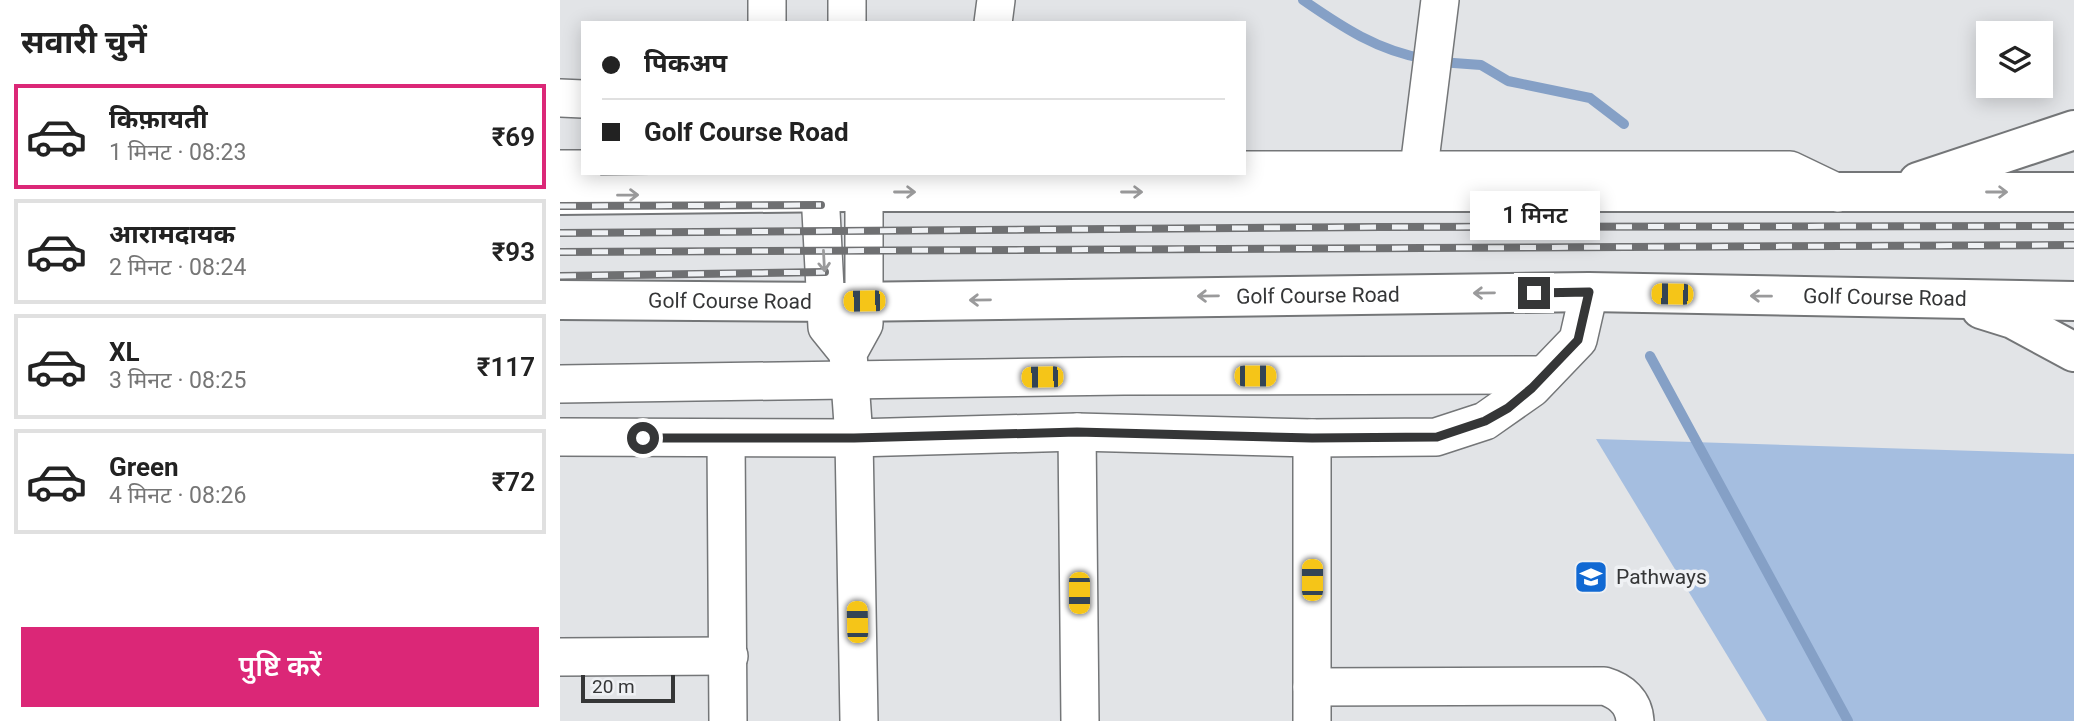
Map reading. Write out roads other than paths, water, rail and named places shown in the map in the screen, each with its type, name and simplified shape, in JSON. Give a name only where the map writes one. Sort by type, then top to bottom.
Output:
[{"type":"main road","points":[[1886,193],[2074,130]]},
{"type":"main road","points":[[560,195],[1417,181],[1838,193],[2074,192]]},
{"type":"main road","name":"Golf Course Road","points":[[560,300],[864,301],[1589,292],[2074,302]]},
{"type":"main road","points":[[1950,300],[2013,319],[2074,352]]},
{"type":"street","points":[[767,0],[767,21]]},
{"type":"street","points":[[847,0],[847,21]]},
{"type":"street","points":[[993,21],[996,0]]},
{"type":"street","points":[[1246,170],[1417,181],[1439,13]]},
{"type":"street","points":[[560,98],[581,99]]},
{"type":"street","points":[[560,169],[581,169]]},
{"type":"street","points":[[820,192],[827,327],[849,366]]},
{"type":"street","points":[[859,721],[854,438],[849,366],[864,324],[864,192]]},
{"type":"street","points":[[560,437],[854,438],[1077,432],[1312,438],[1437,437],[1464,430],[1508,408],[1544,375],[1578,340],[1589,292]]},
{"type":"street","points":[[560,384],[849,366],[1544,375]]},
{"type":"street","points":[[1077,432],[1080,721]]},
{"type":"street","points":[[726,438],[728,721]]},
{"type":"street","points":[[1312,438],[1312,704],[1604,686],[1616,690],[1628,699],[1635,721]]},
{"type":"street","points":[[560,657],[729,656]]},
{"type":"waterway","points":[[1303,0],[1376,44],[1426,59]]},
{"type":"waterway","points":[[1440,62],[1481,65],[1508,81],[1590,98],[1624,124]]},
{"type":"waterway","points":[[1650,356],[1848,721]]},
{"type":"railway","points":[[560,206],[821,205]]},
{"type":"railway","points":[[560,233],[1381,227],[2074,226]]},
{"type":"railway","points":[[560,252],[2074,245]]},
{"type":"railway","points":[[560,276],[825,272]]},
{"type":"place","name":"Pathways","points":[[1591,577]]}]
